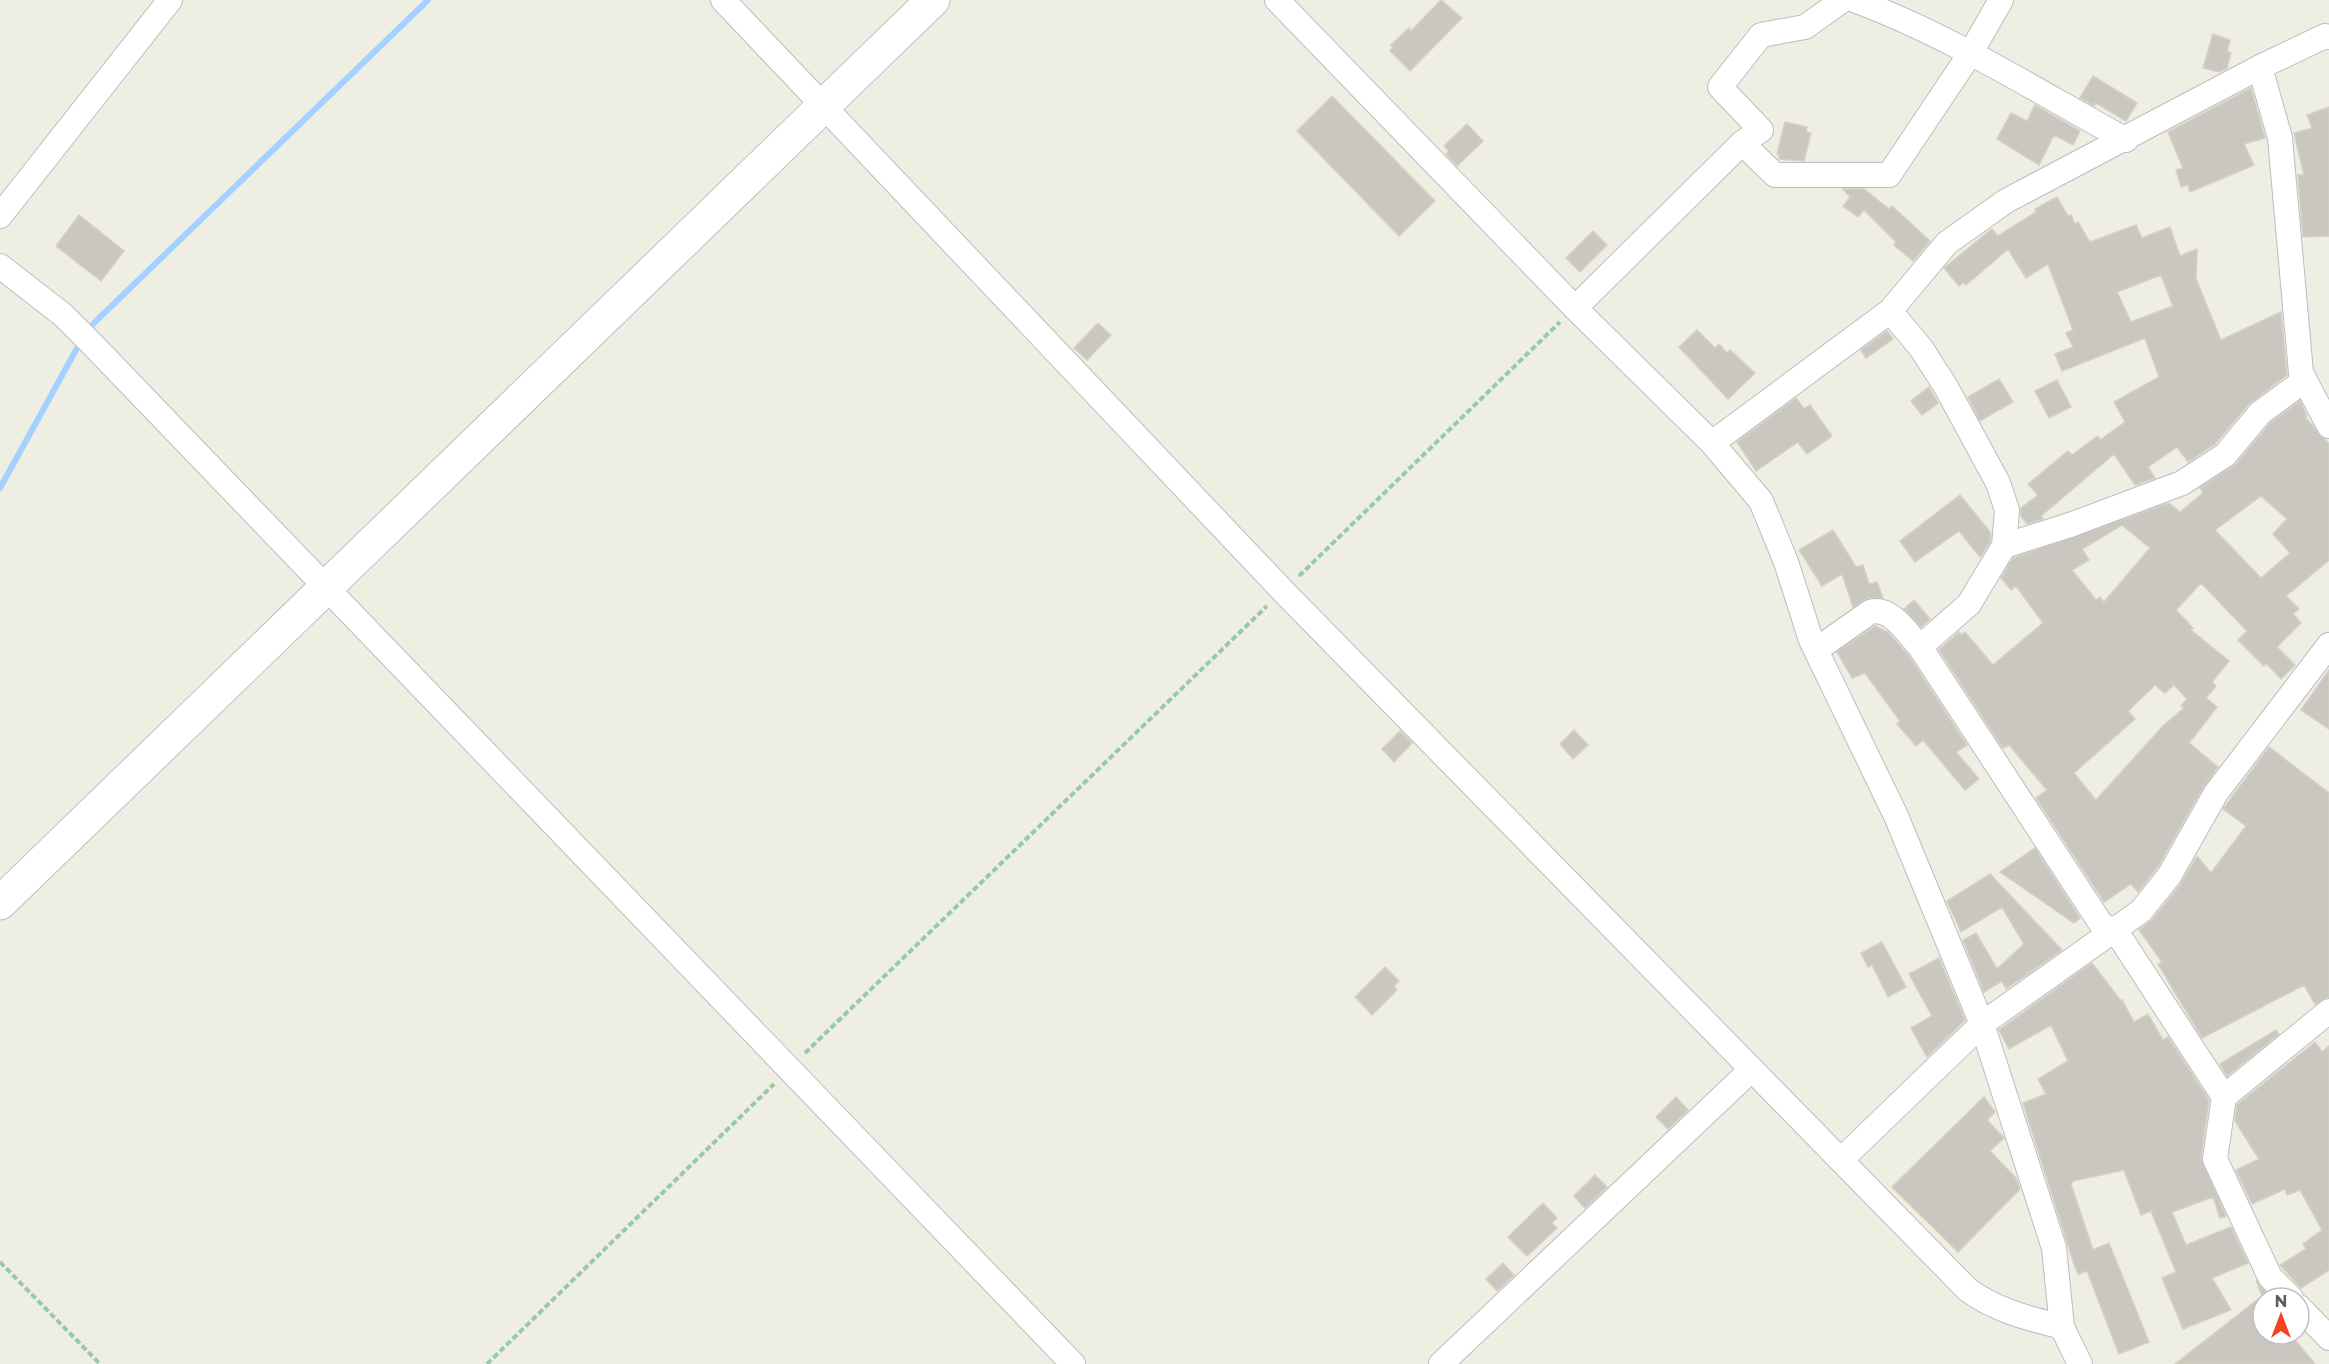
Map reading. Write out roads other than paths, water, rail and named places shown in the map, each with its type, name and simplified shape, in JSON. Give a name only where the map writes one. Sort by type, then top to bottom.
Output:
[{"type":"street","points":[[0,216],[171,0]]},
{"type":"street","points":[[723,0],[1283,591],[1968,1290],[1986,1304],[2005,1312],[2062,1327]]},
{"type":"street","points":[[0,903],[933,0]]},
{"type":"street","points":[[1277,0],[1575,308],[1712,443],[1761,501],[1786,562],[1816,650],[1896,816],[1982,1024],[2054,1248],[2062,1327],[2080,1364]]},
{"type":"street","points":[[1575,308],[1742,143],[1761,130],[1720,87],[1761,35],[1805,27],[1844,0]]},
{"type":"street","points":[[1854,0],[1892,14],[1970,54],[2126,140]]},
{"type":"street","points":[[1742,143],[1775,176],[1889,175],[1970,54],[2001,0]]},
{"type":"street","points":[[1712,443],[1890,311],[1947,243],[2006,201],[2067,167],[2126,140],[2328,33]]},
{"type":"street","points":[[2260,67],[2280,138],[2301,373],[2329,426]]},
{"type":"street","points":[[0,266],[72,324],[92,344],[327,585],[1073,1364]]},
{"type":"street","points":[[1890,311],[1921,348],[1946,387],[1998,483],[2007,510],[2004,546],[1969,604],[1920,646]]},
{"type":"street","points":[[2004,546],[2070,525],[2182,483],[2225,455],[2260,413],[2306,380]]},
{"type":"street","points":[[1816,650],[1870,612],[1878,609],[1888,613],[1920,646],[2224,1097]]},
{"type":"street","points":[[1842,1159],[1982,1024],[2141,911],[2169,876],[2216,793],[2329,645]]},
{"type":"street","points":[[2280,1286],[2270,1276],[2215,1159],[2224,1097],[2329,1011]]},
{"type":"street","points":[[1441,1364],[1751,1070]]},
{"type":"street","points":[[2311,1319],[2329,1338]]},
{"type":"waterway","points":[[87,332],[428,0]]},
{"type":"waterway","points":[[0,488],[81,341]]}]
